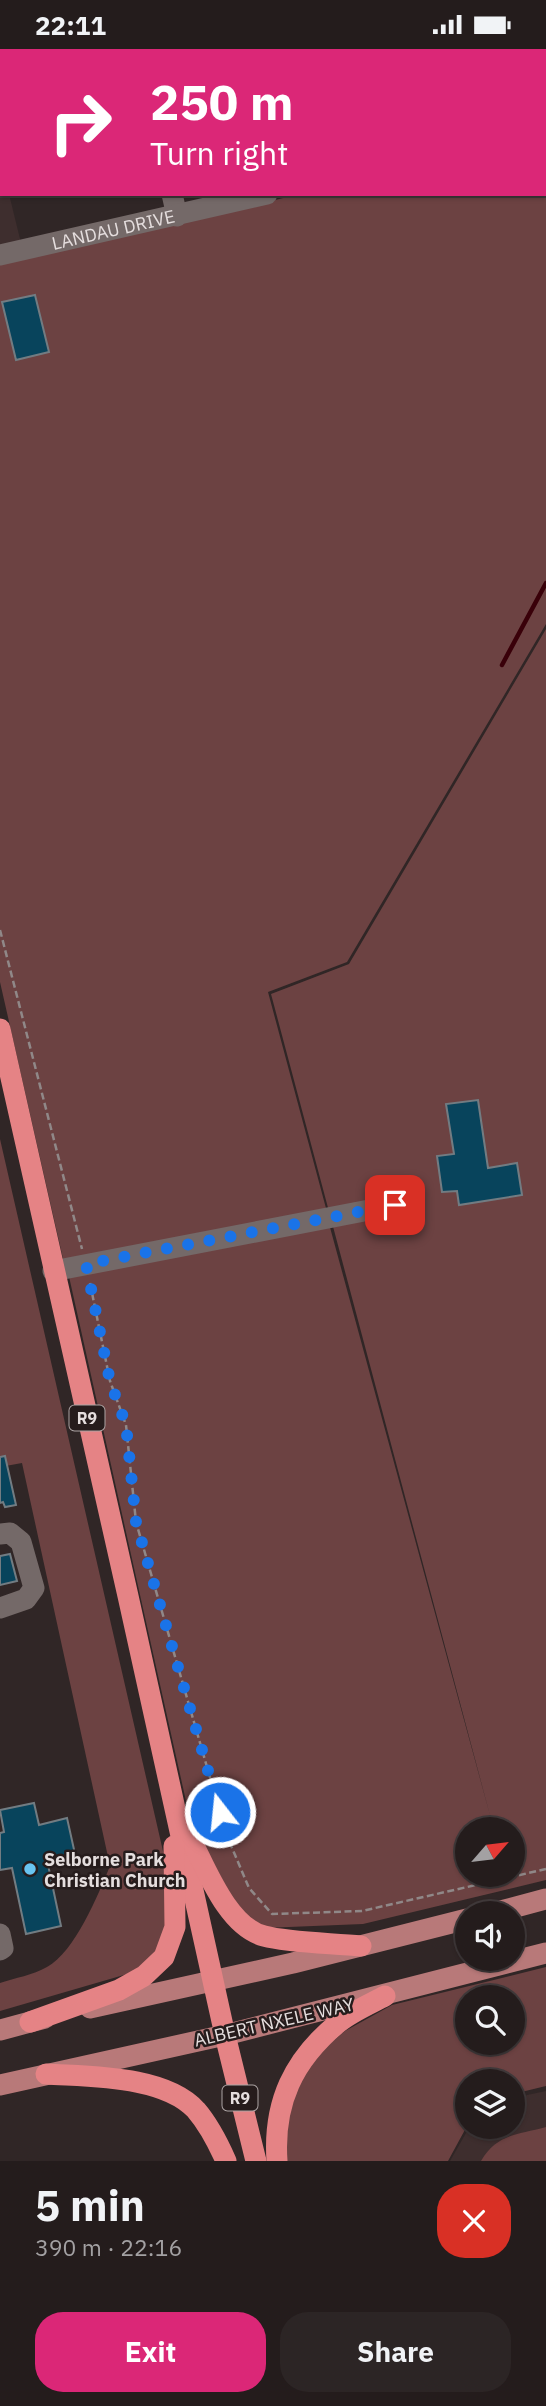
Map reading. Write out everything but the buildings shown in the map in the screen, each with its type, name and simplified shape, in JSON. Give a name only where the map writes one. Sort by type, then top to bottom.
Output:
[{"type":"highway","name":"R9","points":[[0,1029],[225,2035],[256,2161]]},
{"type":"highway","points":[[174,1807],[228,1909],[243,1925],[262,1936],[361,1946]]},
{"type":"highway","points":[[30,2022],[119,1990],[144,1976],[164,1957],[176,1927],[174,1807]]},
{"type":"highway","points":[[277,2161],[278,2122],[293,2073],[312,2048],[340,2021],[385,1996]]},
{"type":"highway","points":[[46,2074],[124,2079],[166,2090],[194,2108],[216,2137],[226,2161]]},
{"type":"main road","points":[[525,1905],[546,1899]]},
{"type":"main road","points":[[0,2030],[455,1922]]},
{"type":"main road","name":"ALBERT NXELE WAY","points":[[0,2085],[225,2035],[546,1953]]},
{"type":"street","points":[[172,196],[177,216]]},
{"type":"street","name":"LANDAU DRIVE","points":[[0,255],[259,196]]},
{"type":"street","points":[[53,1271],[395,1205]]},
{"type":"street","points":[[0,1534],[10,1533],[21,1542],[34,1588],[26,1599],[0,1608]]},
{"type":"street","points":[[0,1934],[3,1948],[0,1950]]},
{"type":"path","points":[[0,930],[86,1264],[110,1381],[126,1425],[136,1522],[227,1836],[249,1888],[272,1914],[362,1911],[546,1869]]},
{"type":"shaded area","points":[[0,196],[9,196],[21,243],[0,248]]},
{"type":"shaded area","points":[[292,196],[546,196],[546,624],[347,962],[268,992],[327,1212],[64,1263],[0,982],[0,265]]},
{"type":"shaded area","points":[[546,629],[546,1880],[525,1885],[525,1817],[490,1817],[271,994],[349,964]]},
{"type":"shaded area","points":[[0,1139],[165,1860],[168,1928],[159,1952],[141,1970],[0,2011],[0,1983],[36,1972],[57,1960],[84,1922],[110,1866],[22,1463],[0,1467]]},
{"type":"shaded area","points":[[328,1220],[490,1817],[455,1817],[455,1887],[517,1887],[363,1924],[264,1928],[235,1904],[203,1842],[186,1801],[68,1272]]},
{"type":"shaded area","points":[[546,1967],[546,2086],[525,2091],[525,2069],[455,2069],[455,2139],[460,2139],[448,2161],[284,2161],[288,2106],[299,2080],[318,2054],[345,2031],[392,2005],[455,1989],[455,2055],[525,2055],[525,1985],[473,1985]]},
{"type":"shaded area","points":[[546,2091],[546,2161],[450,2161],[463,2139],[525,2139],[525,2095]]},
{"type":"shaded area","points":[[546,2127],[546,2161],[481,2161],[501,2140],[525,2139],[525,2132]]},
{"type":"waterway","points":[[502,665],[546,583]]},
{"type":"place","name":"Selborne Park Christian Church","points":[[30,1869]]},
{"type":"route","points":[[220,1812],[136,1522],[126,1425],[110,1381],[86,1264],[395,1205]]}]
